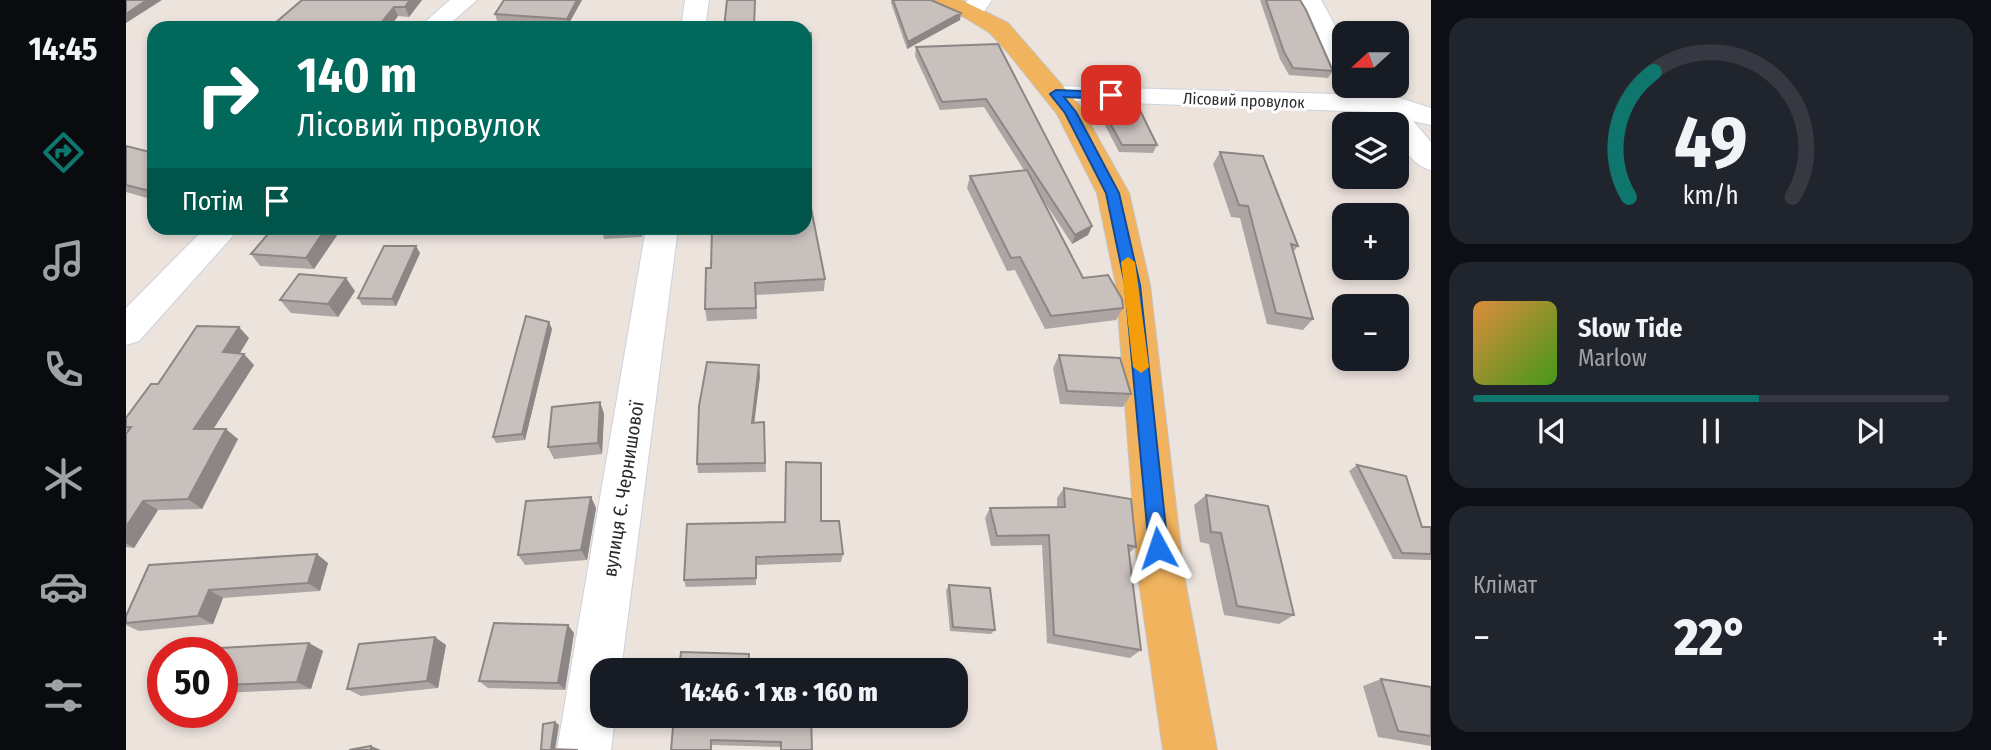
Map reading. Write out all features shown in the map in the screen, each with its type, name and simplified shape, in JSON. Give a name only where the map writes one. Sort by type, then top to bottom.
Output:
[{"type":"main road","points":[[964,4],[999,28],[1056,94],[1070,112],[1113,193],[1133,285],[1161,575],[1190,750]]},
{"type":"street","points":[[439,21],[465,0]]},
{"type":"street","points":[[694,21],[697,0]]},
{"type":"street","points":[[1310,0],[1332,43]]},
{"type":"street","name":"Лісовий провулок","points":[[1056,94],[1332,95]]},
{"type":"street","points":[[1378,98],[1431,160]]},
{"type":"street","name":"Лісовий провулок","points":[[1383,98],[1431,117]]},
{"type":"street","points":[[127,327],[217,235]]},
{"type":"street","name":"вулиця Є. Чернишової","points":[[584,750],[661,235]]},
{"type":"building","points":[[126,0],[147,0],[126,14]]},
{"type":"building","points":[[302,0],[410,0],[405,7],[394,7],[383,21],[278,21]]},
{"type":"building","points":[[504,0],[577,0],[567,19],[495,14]]},
{"type":"building","points":[[727,0],[755,0],[754,21],[725,21]]},
{"type":"building","points":[[893,0],[931,0],[961,13],[908,42]]},
{"type":"building","points":[[1266,0],[1300,0],[1332,71],[1293,68],[1284,52]]},
{"type":"building","points":[[998,44],[1092,226],[1075,235],[986,99],[942,102],[916,47]]},
{"type":"building","points":[[1136,102],[1157,145],[1122,145],[1099,103]]},
{"type":"building","points":[[126,146],[147,151],[147,190],[126,185]]},
{"type":"building","points":[[1220,152],[1263,156],[1298,246],[1291,244],[1313,319],[1276,313],[1248,206],[1239,205]]},
{"type":"building","points":[[1027,170],[1083,278],[1108,275],[1122,299],[1123,308],[1051,316],[1020,257],[1011,258],[970,176]]},
{"type":"building","points":[[812,213],[825,279],[755,283],[756,308],[705,309],[706,268],[711,268],[712,235],[812,235]]},
{"type":"building","points":[[267,235],[321,235],[306,258],[251,254]]},
{"type":"building","points":[[384,246],[416,246],[392,299],[358,298]]},
{"type":"building","points":[[299,274],[346,278],[328,304],[280,300]]},
{"type":"building","points":[[526,316],[549,322],[522,434],[493,437]]},
{"type":"building","points":[[197,326],[239,327],[223,352],[244,354],[194,429],[226,429],[188,499],[143,501],[126,527],[126,434],[131,427],[126,427],[126,418],[151,384],[158,384]]},
{"type":"building","points":[[1059,355],[1120,358],[1131,394],[1067,391]]},
{"type":"building","points":[[707,362],[759,365],[752,423],[764,422],[765,463],[697,464],[699,406]]},
{"type":"building","points":[[600,402],[598,443],[548,447],[552,407]]},
{"type":"building","points":[[786,462],[821,463],[821,521],[839,521],[843,554],[756,557],[756,578],[684,580],[687,524],[785,522]]},
{"type":"building","points":[[1357,465],[1406,476],[1422,527],[1431,527],[1431,554],[1402,553]]},
{"type":"building","points":[[1064,488],[1131,499],[1136,547],[1128,545],[1141,650],[1054,635],[1049,535],[997,536],[990,508],[1065,507]]},
{"type":"building","points":[[1206,495],[1268,506],[1294,615],[1237,606],[1221,533],[1211,532]]},
{"type":"building","points":[[591,497],[581,550],[518,555],[526,501]]},
{"type":"building","points":[[317,554],[308,583],[209,590],[198,616],[126,623],[126,616],[149,565]]},
{"type":"building","points":[[949,585],[990,588],[995,630],[953,627]]},
{"type":"building","points":[[494,623],[568,625],[558,683],[479,681]]},
{"type":"building","points":[[435,637],[427,681],[347,689],[359,644]]},
{"type":"building","points":[[309,643],[297,682],[238,684],[238,647]]},
{"type":"building","points":[[681,652],[749,654],[749,658],[680,658]]},
{"type":"building","points":[[1381,679],[1431,687],[1431,736],[1398,731]]},
{"type":"building","points":[[555,722],[551,749],[578,750],[541,750],[543,724]]},
{"type":"building","points":[[673,728],[811,728],[812,750],[781,750],[781,742],[711,740],[711,750],[671,750]]},
{"type":"building","points":[[371,746],[371,750],[349,750]]},
{"type":"slow traffic","points":[[1128,262],[1133,285],[1141,367]]},
{"type":"route","points":[[1111,95],[1056,94],[1070,112],[1113,193],[1133,285],[1158,548]]}]
